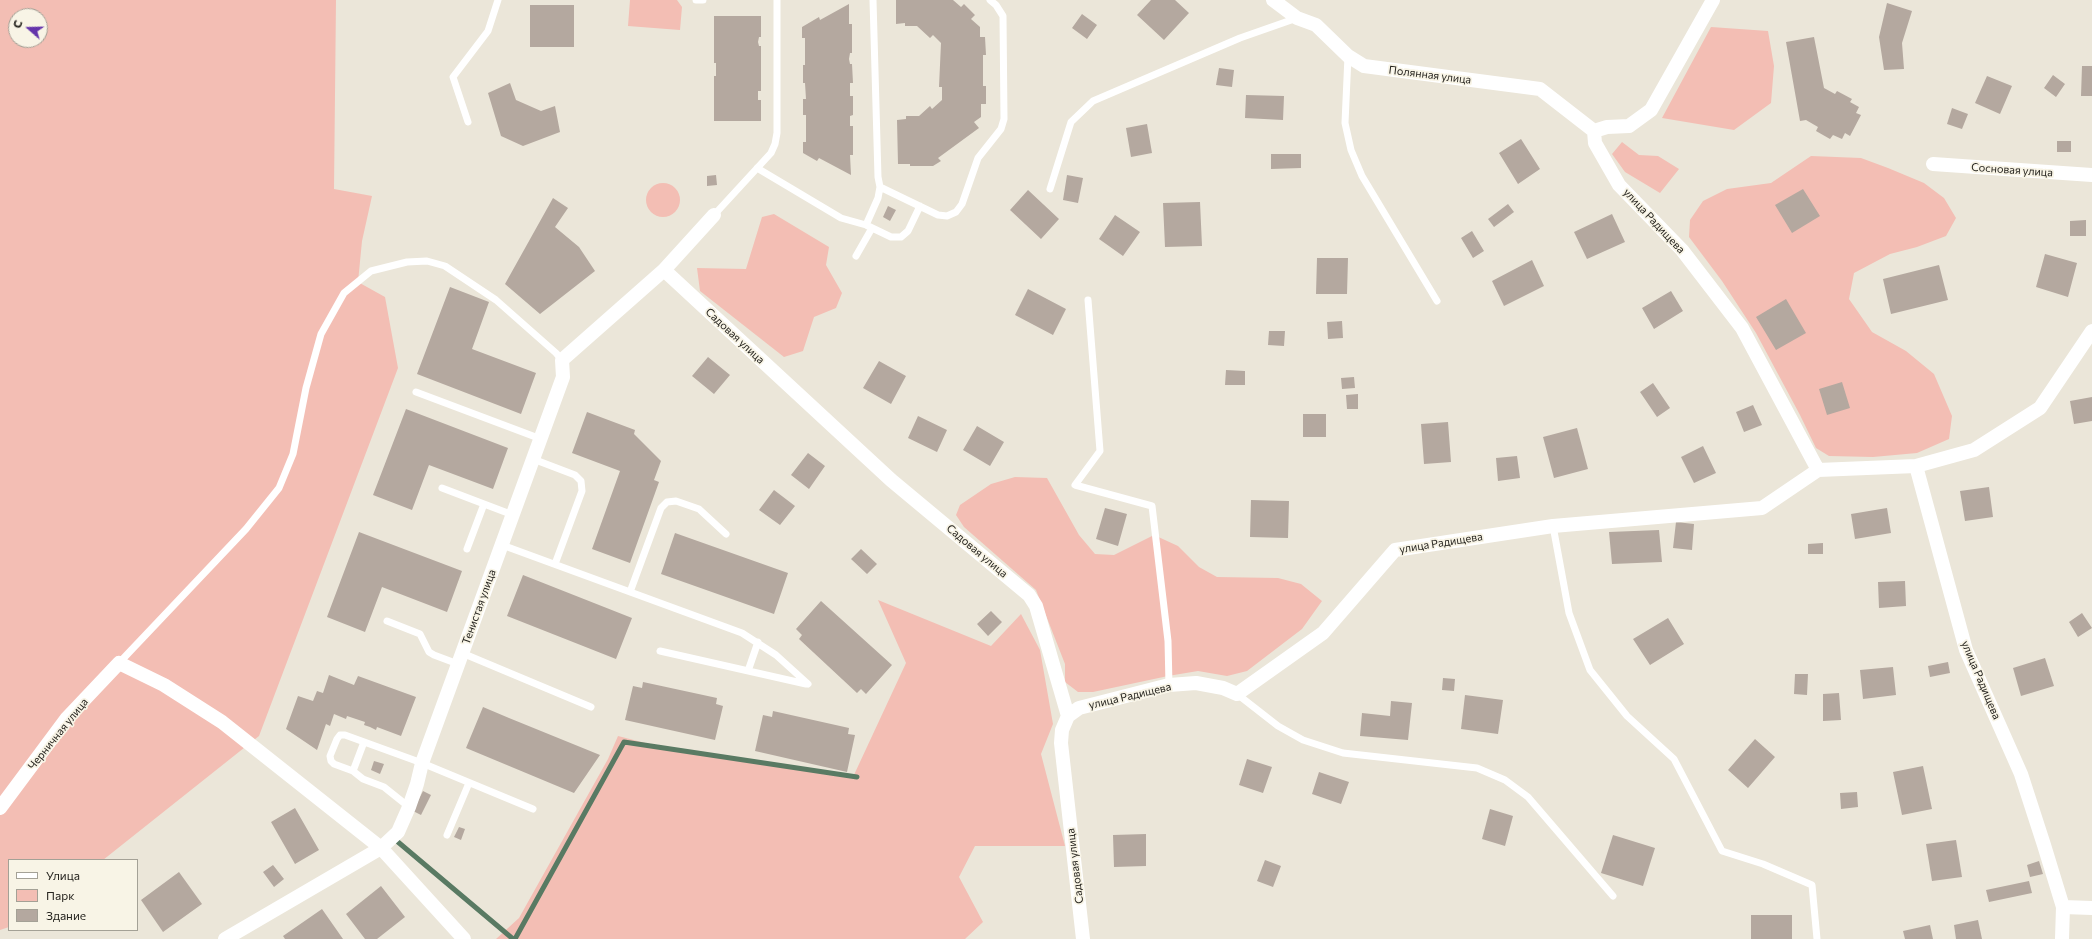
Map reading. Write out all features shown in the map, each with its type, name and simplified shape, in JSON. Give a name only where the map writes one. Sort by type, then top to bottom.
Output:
[{"type":"street","name":"Полянная улица","points":[[1273,0],[1297,18],[1316,25],[1348,56],[1364,66],[1540,89],[1594,131]]},
{"type":"street","points":[[1594,131],[1629,126],[1651,110],[1713,0]]},
{"type":"street","name":"улица Радищева","points":[[1068,716],[1079,708],[1169,685],[1196,683],[1223,688],[1237,694],[1323,633],[1395,550],[1553,526],[1762,508],[1818,470],[1742,328],[1682,250],[1619,185],[1597,148],[1594,131]]},
{"type":"street","name":"Сосновая улица","points":[[1932,164],[2092,175]]},
{"type":"street","points":[[562,360],[664,270],[714,215]]},
{"type":"street","name":"Садовая улица","points":[[664,270],[891,480],[1029,595],[1036,606],[1068,716],[1062,730],[1061,743],[1083,939]]},
{"type":"street","points":[[1818,470],[1916,466],[1974,450],[2040,408],[2092,330]]},
{"type":"street","name":"Тенистая улица","points":[[225,939],[380,848],[398,832],[417,784],[422,763],[563,377],[562,360]]},
{"type":"street","name":"улица Радищева","points":[[1916,466],[1966,650],[2021,774],[2063,907],[2062,939]]},
{"type":"street","points":[[119,662],[164,685],[222,722],[380,848],[464,939]]},
{"type":"street","name":"Черничная улица","points":[[0,808],[67,718],[119,662]]},
{"type":"street","points":[[2063,907],[2092,908]]},
{"type":"lane","points":[[468,122],[453,77],[488,31],[498,0]]},
{"type":"lane","points":[[696,0],[703,0]]},
{"type":"lane","points":[[714,215],[771,153],[777,133],[777,0]]},
{"type":"lane","points":[[856,256],[869,226],[880,187],[878,177],[873,0]]},
{"type":"lane","points":[[880,187],[938,215],[947,216],[956,212],[962,204],[978,158],[1001,129],[1004,119],[1003,16],[996,5],[990,0]]},
{"type":"lane","points":[[1050,189],[1071,122],[1093,101],[1240,38],[1297,18]]},
{"type":"lane","points":[[1348,56],[1345,123],[1351,150],[1362,176],[1436,301]]},
{"type":"lane","points":[[757,168],[841,218],[869,226],[891,237],[901,237],[908,231],[920,206]]},
{"type":"lane","points":[[119,662],[246,530],[279,488],[293,454],[306,388],[321,334],[344,293],[371,271],[407,262],[427,261],[445,266],[496,300],[562,360]]},
{"type":"lane","points":[[1088,300],[1100,451],[1075,485],[1152,506],[1168,641],[1169,685]]},
{"type":"lane","points":[[416,392],[540,439]]},
{"type":"lane","points":[[533,460],[574,475],[581,482],[582,491],[555,564]]},
{"type":"lane","points":[[442,488],[513,515]]},
{"type":"lane","points":[[630,592],[661,508],[667,502],[676,501],[699,509],[726,534]]},
{"type":"lane","points":[[467,549],[484,504]]},
{"type":"lane","points":[[1553,526],[1569,613],[1590,670],[1627,716],[1674,760],[1722,851],[1763,864],[1812,884],[1817,939]]},
{"type":"lane","points":[[502,545],[742,633],[776,655],[808,684],[660,651]]},
{"type":"lane","points":[[387,621],[420,634],[430,652],[434,655],[460,659],[591,707]]},
{"type":"lane","points":[[748,671],[758,642]]},
{"type":"lane","points":[[1237,694],[1278,726],[1303,740],[1343,753],[1477,768],[1506,780],[1528,797],[1613,896]]},
{"type":"lane","points":[[409,806],[384,787],[363,779],[353,771],[334,764],[331,761],[330,756],[337,738],[340,735],[345,735],[422,763],[533,809]]},
{"type":"lane","points":[[353,771],[364,742]]},
{"type":"lane","points":[[447,835],[469,783]]},
{"type":"green space","points":[[0,0],[336,0],[334,189],[372,196],[362,241],[358,282],[385,297],[398,368],[259,736],[104,859],[8,859],[8,927],[0,930]]},
{"type":"green space","points":[[630,0],[677,0],[682,7],[680,30],[628,26]]},
{"type":"green space","points":[[1711,27],[1768,31],[1774,66],[1771,103],[1734,130],[1662,118]]},
{"type":"green space","points":[[1622,142],[1639,155],[1658,156],[1679,169],[1660,193],[1625,172],[1612,154]]},
{"type":"green space","points":[[1811,156],[1861,158],[1924,183],[1944,198],[1956,218],[1946,236],[1917,247],[1890,254],[1854,273],[1849,299],[1872,332],[1906,351],[1934,374],[1952,416],[1949,439],[1917,453],[1873,457],[1829,456],[1816,448],[1756,333],[1722,281],[1689,237],[1690,220],[1703,201],[1727,189],[1771,183]]},
{"type":"green space","points":[[660,183],[666,183],[675,188],[679,194],[679,206],[675,212],[666,217],[660,217],[651,212],[646,203],[646,197],[651,188]]},
{"type":"green space","points":[[774,214],[829,247],[826,265],[842,293],[836,308],[814,317],[803,351],[784,357],[700,291],[697,268],[746,269],[762,217]]},
{"type":"green space","points":[[1015,477],[1047,478],[1079,535],[1095,554],[1114,555],[1154,535],[1178,546],[1199,567],[1217,577],[1278,578],[1301,584],[1322,601],[1302,629],[1247,671],[1227,676],[1198,671],[1093,692],[1078,692],[1065,682],[1065,664],[1036,590],[964,527],[956,515],[960,505],[991,484]]},
{"type":"green space","points":[[878,600],[991,646],[1021,614],[1040,650],[1053,724],[1041,754],[1065,846],[975,846],[959,877],[983,922],[965,939],[496,939],[519,918],[608,759],[618,736],[673,750],[853,777],[906,663]]},
{"type":"building","points":[[896,0],[953,0],[961,7],[964,4],[975,15],[971,19],[980,27],[980,37],[985,37],[986,55],[983,55],[983,86],[986,86],[986,104],[981,104],[981,117],[974,122],[979,128],[938,158],[941,161],[933,166],[910,166],[910,164],[898,164],[897,120],[906,119],[906,116],[919,116],[930,106],[932,109],[942,100],[942,87],[939,87],[941,43],[933,35],[930,38],[917,26],[905,26],[905,23],[896,24]]},
{"type":"building","points":[[1151,0],[1175,0],[1189,13],[1164,40],[1137,15]]},
{"type":"building","points":[[1887,3],[1912,11],[1902,43],[1904,69],[1884,70],[1879,37]]},
{"type":"building","points":[[849,4],[849,24],[852,24],[852,53],[850,53],[849,59],[850,64],[852,64],[853,83],[850,83],[850,96],[853,96],[853,115],[850,116],[850,126],[853,126],[853,155],[850,155],[851,175],[819,158],[817,161],[803,153],[803,142],[806,142],[806,115],[803,115],[803,99],[806,99],[805,83],[803,83],[805,38],[802,38],[802,27],[819,17],[820,20]]},
{"type":"building","points":[[530,5],[574,5],[574,47],[530,47]]},
{"type":"building","points":[[1082,14],[1097,25],[1087,39],[1072,28]]},
{"type":"building","points":[[714,16],[761,16],[761,37],[759,37],[758,42],[759,46],[761,46],[761,91],[758,91],[758,100],[761,100],[761,121],[714,121],[714,76],[716,76],[716,63],[714,63]]},
{"type":"building","points":[[1814,37],[1824,88],[1835,94],[1837,91],[1852,99],[1850,102],[1859,107],[1856,113],[1861,115],[1850,136],[1845,133],[1842,139],[1833,135],[1830,139],[1816,131],[1818,127],[1806,120],[1800,121],[1786,42]]},
{"type":"building","points":[[2082,66],[2092,66],[2092,96],[2081,96]]},
{"type":"building","points":[[1219,68],[1234,70],[1232,87],[1216,85]]},
{"type":"building","points":[[2053,75],[2065,84],[2056,97],[2044,88]]},
{"type":"building","points":[[1987,76],[2012,86],[2000,114],[1975,103]]},
{"type":"building","points":[[510,83],[516,100],[541,111],[555,106],[560,132],[523,146],[501,136],[488,93]]},
{"type":"building","points":[[1246,95],[1284,96],[1283,120],[1245,118]]},
{"type":"building","points":[[1952,108],[1968,114],[1962,129],[1947,124]]},
{"type":"building","points":[[1147,124],[1152,153],[1131,157],[1126,128]]},
{"type":"building","points":[[1521,139],[1540,169],[1518,184],[1499,153]]},
{"type":"building","points":[[2057,141],[2071,141],[2071,152],[2057,152]]},
{"type":"building","points":[[1271,154],[1301,154],[1301,168],[1271,169]]},
{"type":"building","points":[[716,175],[717,185],[707,186],[707,176]]},
{"type":"building","points":[[1067,175],[1083,178],[1078,203],[1063,200]]},
{"type":"building","points":[[1803,189],[1820,216],[1792,233],[1775,205]]},
{"type":"building","points":[[1028,190],[1059,219],[1041,239],[1010,210]]},
{"type":"building","points":[[553,198],[568,208],[555,227],[579,247],[595,271],[540,314],[505,284]]},
{"type":"building","points":[[1200,202],[1202,246],[1165,247],[1163,203]]},
{"type":"building","points":[[1508,204],[1514,212],[1494,227],[1488,219]]},
{"type":"building","points":[[888,206],[896,210],[890,221],[883,217]]},
{"type":"building","points":[[1612,214],[1625,242],[1587,259],[1574,232]]},
{"type":"building","points":[[1115,215],[1140,232],[1123,256],[1099,239]]},
{"type":"building","points":[[2086,220],[2086,236],[2070,236],[2070,221]]},
{"type":"building","points":[[1472,231],[1484,251],[1473,258],[1461,238]]},
{"type":"building","points":[[2045,254],[2077,263],[2068,297],[2036,287]]},
{"type":"building","points":[[1317,258],[1348,258],[1347,294],[1316,294]]},
{"type":"building","points":[[1532,260],[1544,286],[1504,306],[1492,281]]},
{"type":"building","points":[[1939,265],[1948,300],[1891,314],[1883,279]]},
{"type":"building","points":[[450,287],[489,302],[472,349],[536,373],[521,414],[417,374]]},
{"type":"building","points":[[1028,289],[1066,309],[1053,335],[1015,315]]},
{"type":"building","points":[[1671,291],[1683,311],[1654,329],[1642,308]]},
{"type":"building","points":[[1786,299],[1806,333],[1776,350],[1756,317]]},
{"type":"building","points":[[1342,321],[1343,338],[1328,339],[1327,322]]},
{"type":"building","points":[[1269,331],[1285,331],[1284,346],[1268,345]]},
{"type":"building","points":[[708,357],[730,375],[714,394],[692,376]]},
{"type":"building","points":[[879,361],[906,376],[891,404],[863,388]]},
{"type":"building","points":[[1226,370],[1245,371],[1245,385],[1225,385]]},
{"type":"building","points":[[1354,377],[1355,388],[1342,389],[1341,378]]},
{"type":"building","points":[[1842,382],[1850,408],[1827,415],[1819,389]]},
{"type":"building","points":[[1653,383],[1670,408],[1657,417],[1640,392]]},
{"type":"building","points":[[1358,394],[1358,409],[1347,409],[1346,395]]},
{"type":"building","points":[[2092,397],[2092,421],[2074,424],[2070,401]]},
{"type":"building","points":[[1753,405],[1762,425],[1744,432],[1736,412]]},
{"type":"building","points":[[406,409],[508,448],[493,489],[429,465],[412,510],[373,495]]},
{"type":"building","points":[[587,412],[635,430],[634,434],[661,461],[654,480],[659,482],[630,563],[592,549],[620,471],[572,453]]},
{"type":"building","points":[[1303,414],[1326,414],[1326,437],[1303,437]]},
{"type":"building","points":[[918,416],[947,430],[937,452],[908,438]]},
{"type":"building","points":[[1448,422],[1451,462],[1424,464],[1421,424]]},
{"type":"building","points":[[977,426],[1004,442],[990,466],[963,450]]},
{"type":"building","points":[[1577,428],[1588,469],[1554,478],[1543,437]]},
{"type":"building","points":[[1703,446],[1716,473],[1694,483],[1681,457]]},
{"type":"building","points":[[808,453],[825,466],[809,489],[791,475]]},
{"type":"building","points":[[1517,456],[1520,478],[1498,481],[1496,458]]},
{"type":"building","points":[[1989,487],[1993,517],[1965,521],[1960,491]]},
{"type":"building","points":[[774,490],[795,506],[780,525],[759,510]]},
{"type":"building","points":[[1251,500],[1289,501],[1288,538],[1250,537]]},
{"type":"building","points":[[1105,508],[1127,514],[1118,546],[1096,539]]},
{"type":"building","points":[[1887,508],[1891,533],[1855,539],[1851,514]]},
{"type":"building","points":[[1676,522],[1694,524],[1692,550],[1673,548]]},
{"type":"building","points":[[1659,530],[1662,562],[1612,564],[1609,532]]},
{"type":"building","points":[[359,532],[462,571],[447,612],[382,587],[365,632],[327,617]]},
{"type":"building","points":[[675,533],[788,573],[774,614],[661,574]]},
{"type":"building","points":[[1823,543],[1823,554],[1808,554],[1808,544]]},
{"type":"building","points":[[861,549],[877,564],[867,574],[851,559]]},
{"type":"building","points":[[523,575],[632,618],[616,659],[507,616]]},
{"type":"building","points":[[1905,581],[1906,606],[1879,608],[1878,582]]},
{"type":"building","points":[[821,601],[892,665],[866,694],[861,689],[857,693],[799,639],[802,635],[796,629]]},
{"type":"building","points":[[991,611],[1002,622],[988,636],[977,624]]},
{"type":"building","points":[[2082,613],[2092,628],[2078,637],[2069,622]]},
{"type":"building","points":[[1668,618],[1684,644],[1650,665],[1633,639]]},
{"type":"building","points":[[2045,658],[2054,686],[2021,696],[2013,668]]},
{"type":"building","points":[[1948,662],[1950,673],[1930,677],[1928,666]]},
{"type":"building","points":[[1893,667],[1896,695],[1863,699],[1860,670]]},
{"type":"building","points":[[1795,674],[1808,674],[1807,695],[1794,694]]},
{"type":"building","points":[[329,675],[354,685],[358,676],[416,697],[401,736],[377,727],[376,730],[364,725],[365,722],[347,716],[346,719],[334,714],[330,726],[326,724],[317,750],[286,729],[298,696],[313,701],[317,691],[323,693]]},
{"type":"building","points":[[1443,678],[1455,679],[1454,691],[1442,690]]},
{"type":"building","points":[[643,682],[717,698],[716,704],[723,706],[715,740],[625,720],[633,686],[642,688]]},
{"type":"building","points":[[1839,693],[1841,720],[1823,721],[1823,694]]},
{"type":"building","points":[[1465,695],[1503,700],[1498,734],[1461,729]]},
{"type":"building","points":[[1391,701],[1412,703],[1408,740],[1360,736],[1362,713],[1390,716]]},
{"type":"building","points":[[483,707],[600,755],[574,793],[466,748]]},
{"type":"building","points":[[773,711],[849,728],[848,734],[855,735],[847,772],[755,751],[763,715],[772,717]]},
{"type":"building","points":[[1755,739],[1775,757],[1748,788],[1728,770]]},
{"type":"building","points":[[1247,759],[1272,767],[1263,793],[1239,785]]},
{"type":"building","points":[[374,761],[384,764],[380,774],[371,770]]},
{"type":"building","points":[[1923,766],[1932,809],[1902,815],[1893,772]]},
{"type":"building","points":[[1319,772],[1349,782],[1341,804],[1312,794]]},
{"type":"building","points":[[423,791],[431,795],[421,815],[413,811]]},
{"type":"building","points":[[1857,792],[1858,807],[1841,809],[1840,793]]},
{"type":"building","points":[[295,808],[319,850],[295,864],[271,822]]},
{"type":"building","points":[[1490,809],[1513,816],[1505,846],[1482,839]]},
{"type":"building","points":[[459,827],[465,829],[461,840],[454,837]]},
{"type":"building","points":[[1146,834],[1146,866],[1114,867],[1113,835]]},
{"type":"building","points":[[1613,835],[1655,848],[1643,886],[1601,873]]},
{"type":"building","points":[[1956,840],[1962,877],[1932,881],[1926,844]]},
{"type":"building","points":[[1265,860],[1281,866],[1273,887],[1257,881]]},
{"type":"building","points":[[2039,861],[2043,874],[2030,877],[2027,865]]},
{"type":"building","points":[[273,865],[284,879],[274,887],[263,872]]},
{"type":"building","points":[[179,872],[202,904],[163,932],[141,900]]},
{"type":"building","points":[[2029,881],[2032,893],[1989,902],[1986,890]]},
{"type":"building","points":[[381,886],[405,917],[377,939],[365,939],[346,914]]},
{"type":"building","points":[[322,909],[343,939],[285,939],[283,936]]},
{"type":"building","points":[[1751,915],[1792,915],[1792,939],[1751,939]]},
{"type":"building","points":[[1978,920],[1982,939],[1956,939],[1954,925]]},
{"type":"building","points":[[1930,925],[1933,939],[1905,939],[1903,931]]},
{"type":"waterway","points":[[515,939],[624,742],[857,777]]},
{"type":"waterway","points":[[398,842],[513,939]]}]
